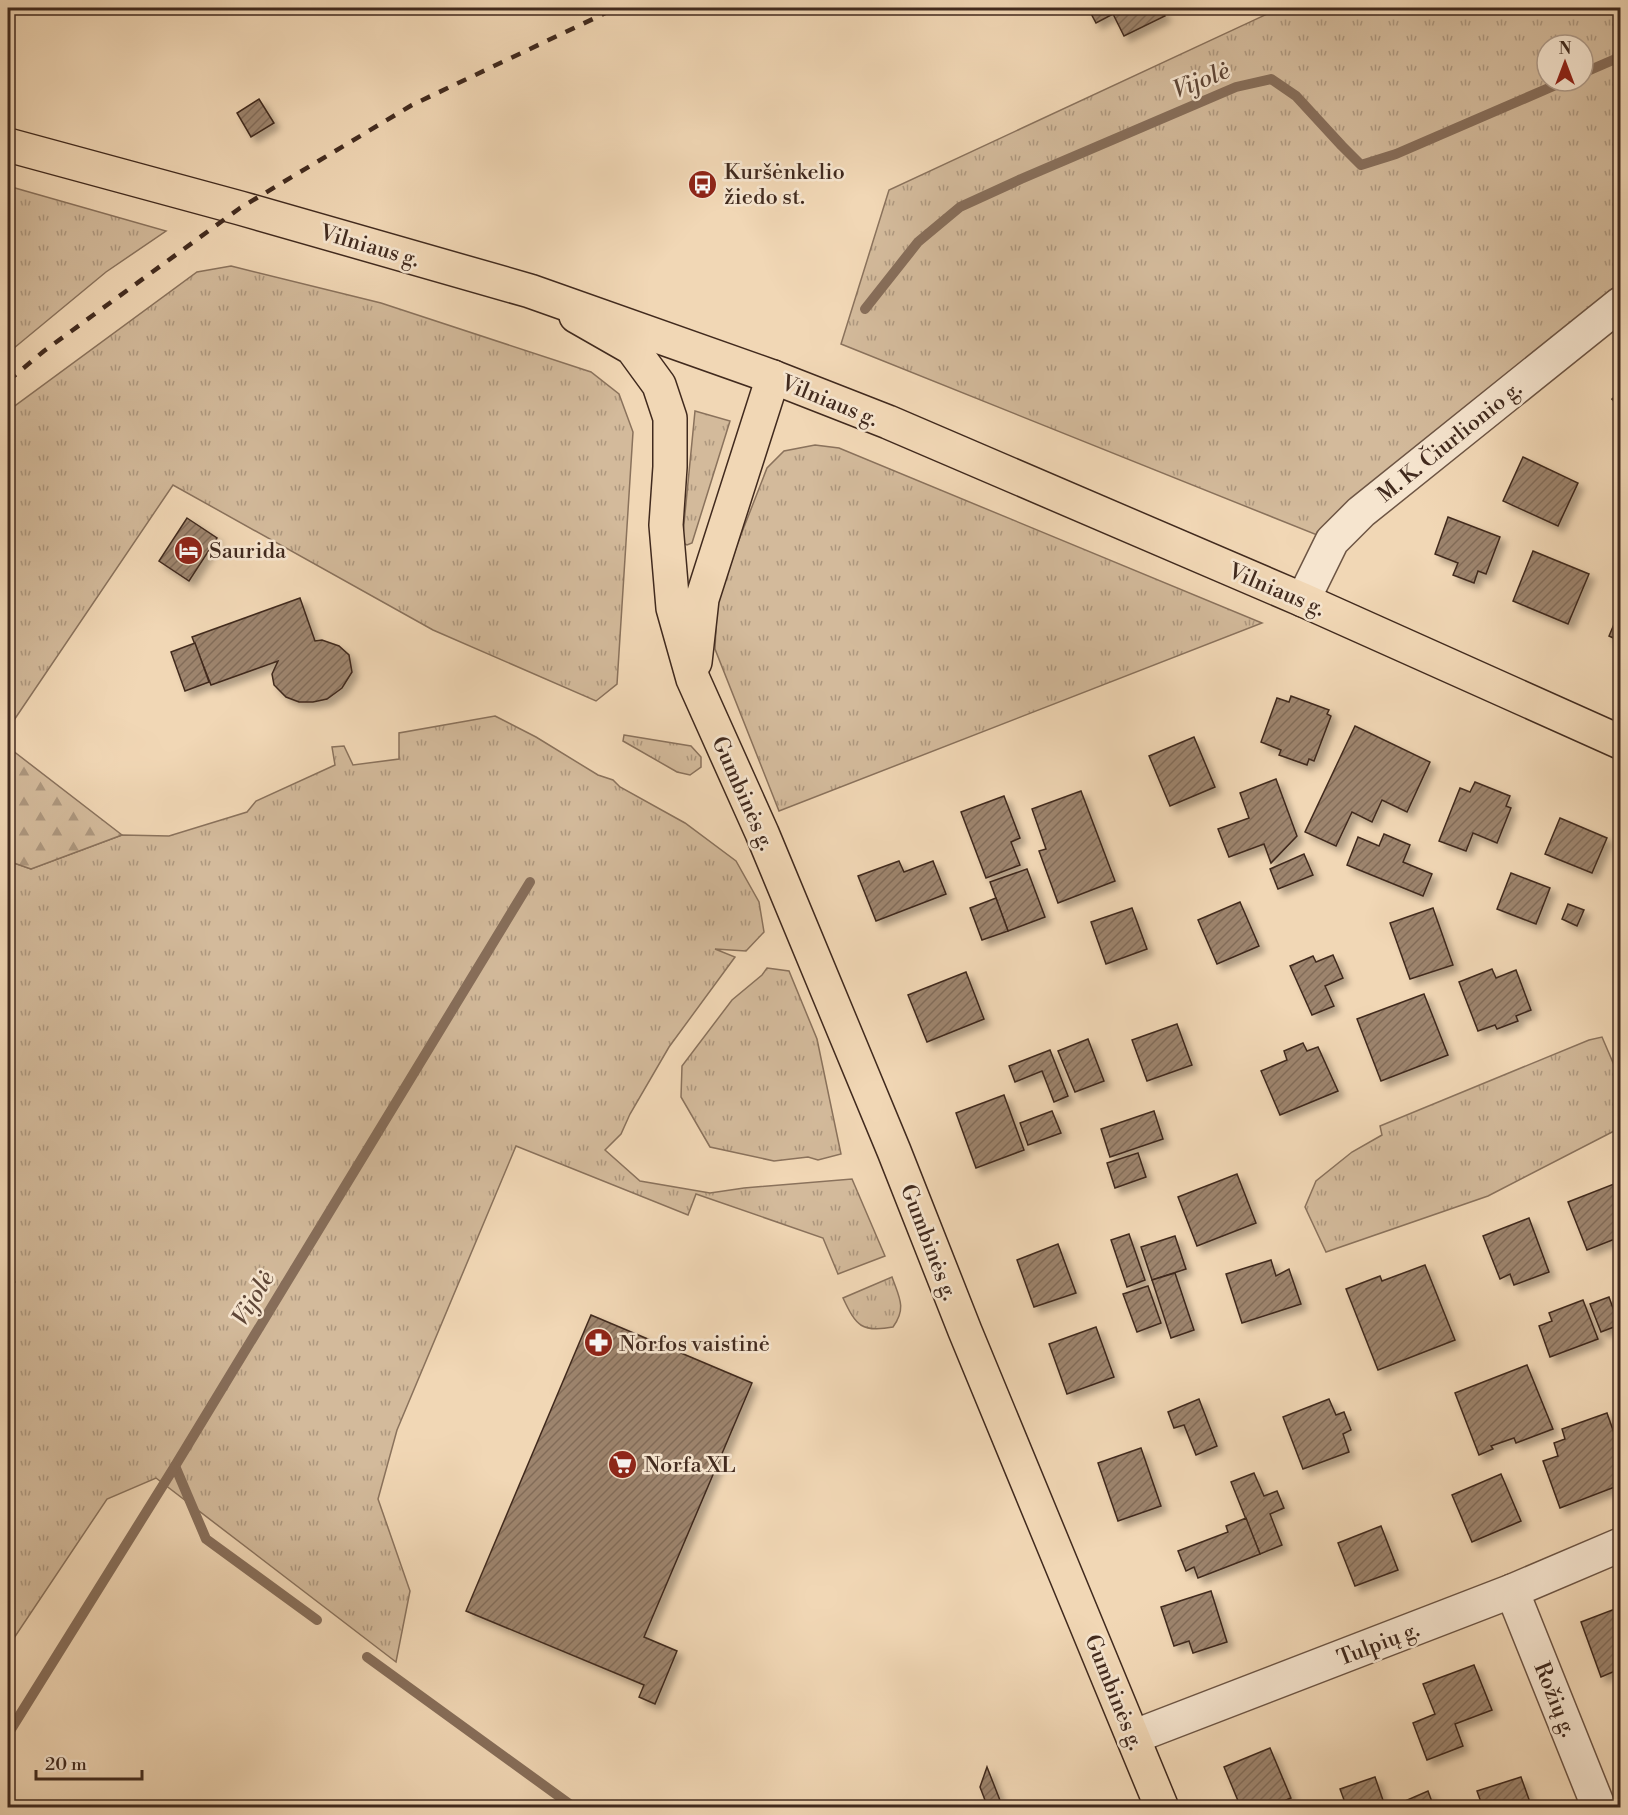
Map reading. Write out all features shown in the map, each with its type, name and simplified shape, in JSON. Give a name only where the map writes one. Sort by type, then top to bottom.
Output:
[{"type":"main road","name":"Vilniaus g.","points":[[8,145],[240,208],[530,291],[773,377],[888,422],[1303,600],[1620,742]]},
{"type":"main road","name":"Gumbinės g.","points":[[530,291],[632,348],[658,385],[670,418],[670,467],[666,525],[674,608],[693,679],[762,833],[814,958],[1162,1808]]},
{"type":"main road","points":[[693,679],[702,599],[773,377]]},
{"type":"street","name":"M. K. Čiurlionio g.","points":[[1303,600],[1332,541],[1361,512],[1620,304]]},
{"type":"street","name":"Tulpių g.","points":[[1133,1737],[1512,1591],[1620,1545]]},
{"type":"street","name":"Rožių g.","points":[[1512,1591],[1599,1808]]},
{"type":"green space","points":[[1280,8],[1620,8],[1620,304],[1332,541],[841,344],[889,190]]},
{"type":"green space","points":[[8,186],[166,231],[106,272],[8,353]]},
{"type":"green space","points":[[231,266],[381,303],[591,372],[619,394],[633,432],[617,684],[596,701],[433,630],[173,485],[8,729],[8,411],[197,272]]},
{"type":"green space","points":[[695,411],[730,421],[692,543],[687,545],[683,543],[683,534]]},
{"type":"green space","points":[[815,445],[839,448],[1262,623],[779,811],[715,649],[717,606],[737,545],[767,468],[784,451]]},
{"type":"green space","points":[[495,716],[536,737],[598,775],[613,780],[620,787],[685,823],[736,861],[759,902],[764,932],[746,951],[715,949],[735,957],[669,1047],[621,1134],[605,1150],[640,1181],[710,1193],[852,1179],[885,1256],[838,1274],[823,1238],[696,1194],[688,1215],[516,1146],[397,1430],[378,1499],[410,1591],[396,1662],[156,1478],[107,1499],[8,1647],[8,1292],[15,1282],[8,1274],[8,861],[31,869],[122,835],[169,836],[247,812],[256,801],[335,765],[332,747],[344,746],[353,765],[399,759],[399,733]]},
{"type":"green space","points":[[624,735],[691,746],[701,757],[701,767],[690,775],[677,772],[623,741]]},
{"type":"green space","points":[[8,747],[122,835],[31,869],[8,861]]},
{"type":"green space","points":[[767,968],[789,971],[817,1039],[841,1154],[818,1160],[808,1157],[774,1161],[710,1147],[681,1097],[682,1066],[732,1000]]},
{"type":"green space","points":[[1602,1037],[1620,1079],[1620,1128],[1488,1196],[1326,1252],[1305,1207],[1316,1181],[1352,1152],[1382,1135],[1380,1126],[1589,1040]]},
{"type":"green space","points":[[892,1277],[901,1308],[893,1327],[874,1329],[861,1325],[852,1315],[843,1298]]},
{"type":"building","points":[[1088,8],[1161,8],[1165,16],[1124,36],[1113,14],[1096,23]]},
{"type":"building","points":[[259,99],[274,123],[251,137],[237,113]]},
{"type":"building","points":[[1620,392],[1620,409],[1612,399]]},
{"type":"building","points":[[1523,457],[1578,483],[1558,526],[1503,501]]},
{"type":"building","points":[[1448,517],[1500,537],[1486,574],[1478,571],[1474,583],[1453,575],[1458,563],[1435,554]]},
{"type":"building","name":"Saurida","points":[[187,518],[217,538],[189,581],[159,561]]},
{"type":"building","points":[[1533,551],[1589,574],[1568,624],[1513,601]]},
{"type":"building","name":"Saurida","points":[[300,598],[315,641],[322,640],[339,646],[349,655],[352,672],[342,688],[327,699],[313,702],[299,702],[286,697],[274,685],[272,674],[278,661],[211,685],[192,637]]},
{"type":"building","points":[[1620,610],[1620,641],[1609,636]]},
{"type":"building","points":[[195,643],[209,682],[185,691],[171,652]]},
{"type":"building","points":[[1291,696],[1329,710],[1327,714],[1331,716],[1314,761],[1309,759],[1307,765],[1279,755],[1281,750],[1261,742],[1277,698],[1289,702]]},
{"type":"building","points":[[1355,726],[1430,762],[1407,812],[1382,800],[1372,822],[1352,812],[1336,846],[1305,832]]},
{"type":"building","points":[[1194,737],[1215,787],[1170,806],[1149,756]]},
{"type":"building","points":[[1276,779],[1297,836],[1271,863],[1264,844],[1229,857],[1218,829],[1249,818],[1240,793]]},
{"type":"building","points":[[1475,782],[1510,796],[1506,806],[1511,808],[1497,843],[1473,833],[1466,851],[1439,841],[1460,788],[1470,792]]},
{"type":"building","points":[[1081,791],[1115,881],[1058,903],[1039,851],[1046,849],[1032,809]]},
{"type":"building","points":[[1004,796],[1020,838],[1011,842],[1020,865],[986,878],[961,812]]},
{"type":"building","points":[[1560,818],[1607,838],[1592,873],[1545,854]]},
{"type":"building","points":[[1384,834],[1410,845],[1403,862],[1432,874],[1423,896],[1347,865],[1358,837],[1379,846]]},
{"type":"building","points":[[1304,854],[1313,875],[1278,889],[1270,869]]},
{"type":"building","points":[[899,861],[904,872],[933,861],[946,894],[876,921],[858,876]]},
{"type":"building","points":[[1027,869],[1045,917],[1008,931],[990,882]]},
{"type":"building","points":[[1511,873],[1550,888],[1536,924],[1497,909]]},
{"type":"building","points":[[996,898],[1008,931],[982,940],[970,908]]},
{"type":"building","points":[[1240,902],[1259,946],[1217,964],[1198,920]]},
{"type":"building","points":[[1568,904],[1584,910],[1577,926],[1562,919]]},
{"type":"building","points":[[1132,908],[1147,949],[1106,964],[1091,922]]},
{"type":"building","points":[[1433,908],[1453,965],[1410,979],[1390,923]]},
{"type":"building","points":[[1333,955],[1343,978],[1325,986],[1334,1006],[1312,1015],[1290,966],[1313,956],[1316,962]]},
{"type":"building","points":[[1492,969],[1496,978],[1516,970],[1531,1010],[1516,1016],[1518,1021],[1497,1029],[1495,1025],[1478,1031],[1459,982]]},
{"type":"building","points":[[966,972],[984,1019],[927,1042],[908,995]]},
{"type":"building","points":[[1424,994],[1448,1055],[1381,1081],[1357,1019]]},
{"type":"building","points":[[1177,1024],[1192,1065],[1147,1081],[1132,1040]]},
{"type":"building","points":[[1088,1039],[1104,1081],[1075,1092],[1058,1051]]},
{"type":"building","points":[[1303,1043],[1307,1051],[1318,1047],[1338,1091],[1280,1115],[1261,1071],[1287,1060],[1284,1051]]},
{"type":"building","points":[[1050,1050],[1068,1096],[1054,1102],[1042,1071],[1015,1082],[1009,1066]]},
{"type":"building","points":[[1004,1095],[1024,1150],[976,1168],[956,1113]]},
{"type":"building","points":[[1052,1111],[1061,1133],[1028,1145],[1020,1123]]},
{"type":"building","points":[[1154,1111],[1163,1139],[1110,1157],[1101,1129]]},
{"type":"building","points":[[1138,1153],[1146,1177],[1115,1188],[1107,1163]]},
{"type":"building","points":[[1237,1174],[1256,1223],[1197,1246],[1178,1197]]},
{"type":"building","points":[[1619,1182],[1620,1237],[1587,1250],[1568,1202]]},
{"type":"building","points":[[1529,1218],[1549,1272],[1514,1285],[1510,1274],[1500,1279],[1483,1236]]},
{"type":"building","points":[[1129,1234],[1145,1280],[1127,1287],[1111,1240]]},
{"type":"building","points":[[1175,1236],[1186,1269],[1152,1280],[1141,1247]]},
{"type":"building","points":[[1058,1244],[1076,1293],[1034,1307],[1017,1260]]},
{"type":"building","points":[[1271,1260],[1276,1276],[1289,1269],[1301,1304],[1242,1323],[1226,1274]]},
{"type":"building","points":[[1425,1265],[1455,1340],[1378,1370],[1346,1289],[1380,1276],[1382,1281]]},
{"type":"building","points":[[1175,1273],[1194,1330],[1171,1338],[1152,1280]]},
{"type":"building","points":[[1148,1286],[1161,1323],[1137,1332],[1123,1294]]},
{"type":"building","points":[[1609,1297],[1619,1325],[1601,1332],[1590,1304]]},
{"type":"building","points":[[1583,1300],[1598,1339],[1550,1357],[1539,1326],[1552,1321],[1549,1313]]},
{"type":"building","name":"Norfa XL","points":[[591,1315],[752,1383],[644,1637],[677,1651],[655,1704],[639,1697],[644,1685],[466,1611]]},
{"type":"building","points":[[1096,1327],[1114,1377],[1067,1394],[1049,1344]]},
{"type":"building","points":[[1527,1365],[1553,1429],[1516,1443],[1514,1438],[1491,1446],[1493,1449],[1479,1455],[1455,1393]]},
{"type":"building","points":[[1199,1399],[1217,1446],[1196,1455],[1184,1425],[1174,1428],[1168,1412]]},
{"type":"building","points":[[1329,1399],[1336,1415],[1344,1412],[1351,1430],[1343,1434],[1349,1452],[1303,1469],[1283,1417]]},
{"type":"building","points":[[1607,1413],[1620,1450],[1620,1485],[1560,1508],[1543,1461],[1558,1456],[1554,1443],[1565,1439],[1562,1429]]},
{"type":"building","points":[[1141,1448],[1161,1506],[1118,1521],[1098,1463]]},
{"type":"building","points":[[1254,1473],[1264,1496],[1277,1491],[1284,1508],[1270,1514],[1282,1545],[1260,1554],[1231,1482]]},
{"type":"building","points":[[1501,1474],[1521,1521],[1472,1542],[1452,1495]]},
{"type":"building","points":[[1246,1518],[1260,1554],[1198,1578],[1194,1567],[1186,1571],[1178,1551],[1228,1532],[1226,1526]]},
{"type":"building","points":[[1381,1526],[1398,1570],[1355,1586],[1338,1543]]},
{"type":"building","points":[[1211,1591],[1227,1642],[1193,1653],[1189,1641],[1174,1646],[1161,1607]]},
{"type":"building","points":[[1620,1607],[1620,1669],[1601,1677],[1581,1622]]},
{"type":"building","points":[[1474,1665],[1492,1710],[1455,1724],[1463,1746],[1427,1760],[1413,1723],[1435,1714],[1423,1684]]},
{"type":"building","points":[[1270,1748],[1291,1798],[1267,1808],[1241,1808],[1224,1767]]},
{"type":"building","points":[[987,1767],[1003,1808],[988,1808],[980,1787]]},
{"type":"building","points":[[1375,1777],[1385,1806],[1347,1808],[1340,1789]]},
{"type":"building","points":[[1521,1777],[1532,1808],[1483,1808],[1477,1791]]},
{"type":"building","points":[[1428,1791],[1432,1802],[1422,1808],[1389,1808]]},
{"type":"waterway","name":"Vijolė","points":[[1595,68],[1620,57]]},
{"type":"waterway","name":"Vijolė","points":[[865,309],[918,242],[960,207],[1236,87],[1271,79],[1296,96],[1361,165],[1396,154],[1537,93]]},
{"type":"waterway","name":"Vijolė","points":[[8,1734],[175,1466],[530,882]]},
{"type":"waterway","points":[[175,1466],[206,1539],[317,1620]]},
{"type":"waterway","points":[[367,1657],[575,1808]]},
{"type":"railway","points":[[8,381],[44,351],[240,208],[412,105],[616,8]]},
{"type":"place","name":"Kuršėnkelio žiedo st.","points":[[703,184]]},
{"type":"place","name":"Saurida","points":[[188,550]]},
{"type":"place","name":"Norfos vaistinė","points":[[598,1343]]},
{"type":"place","name":"Norfa XL","points":[[623,1464]]}]
